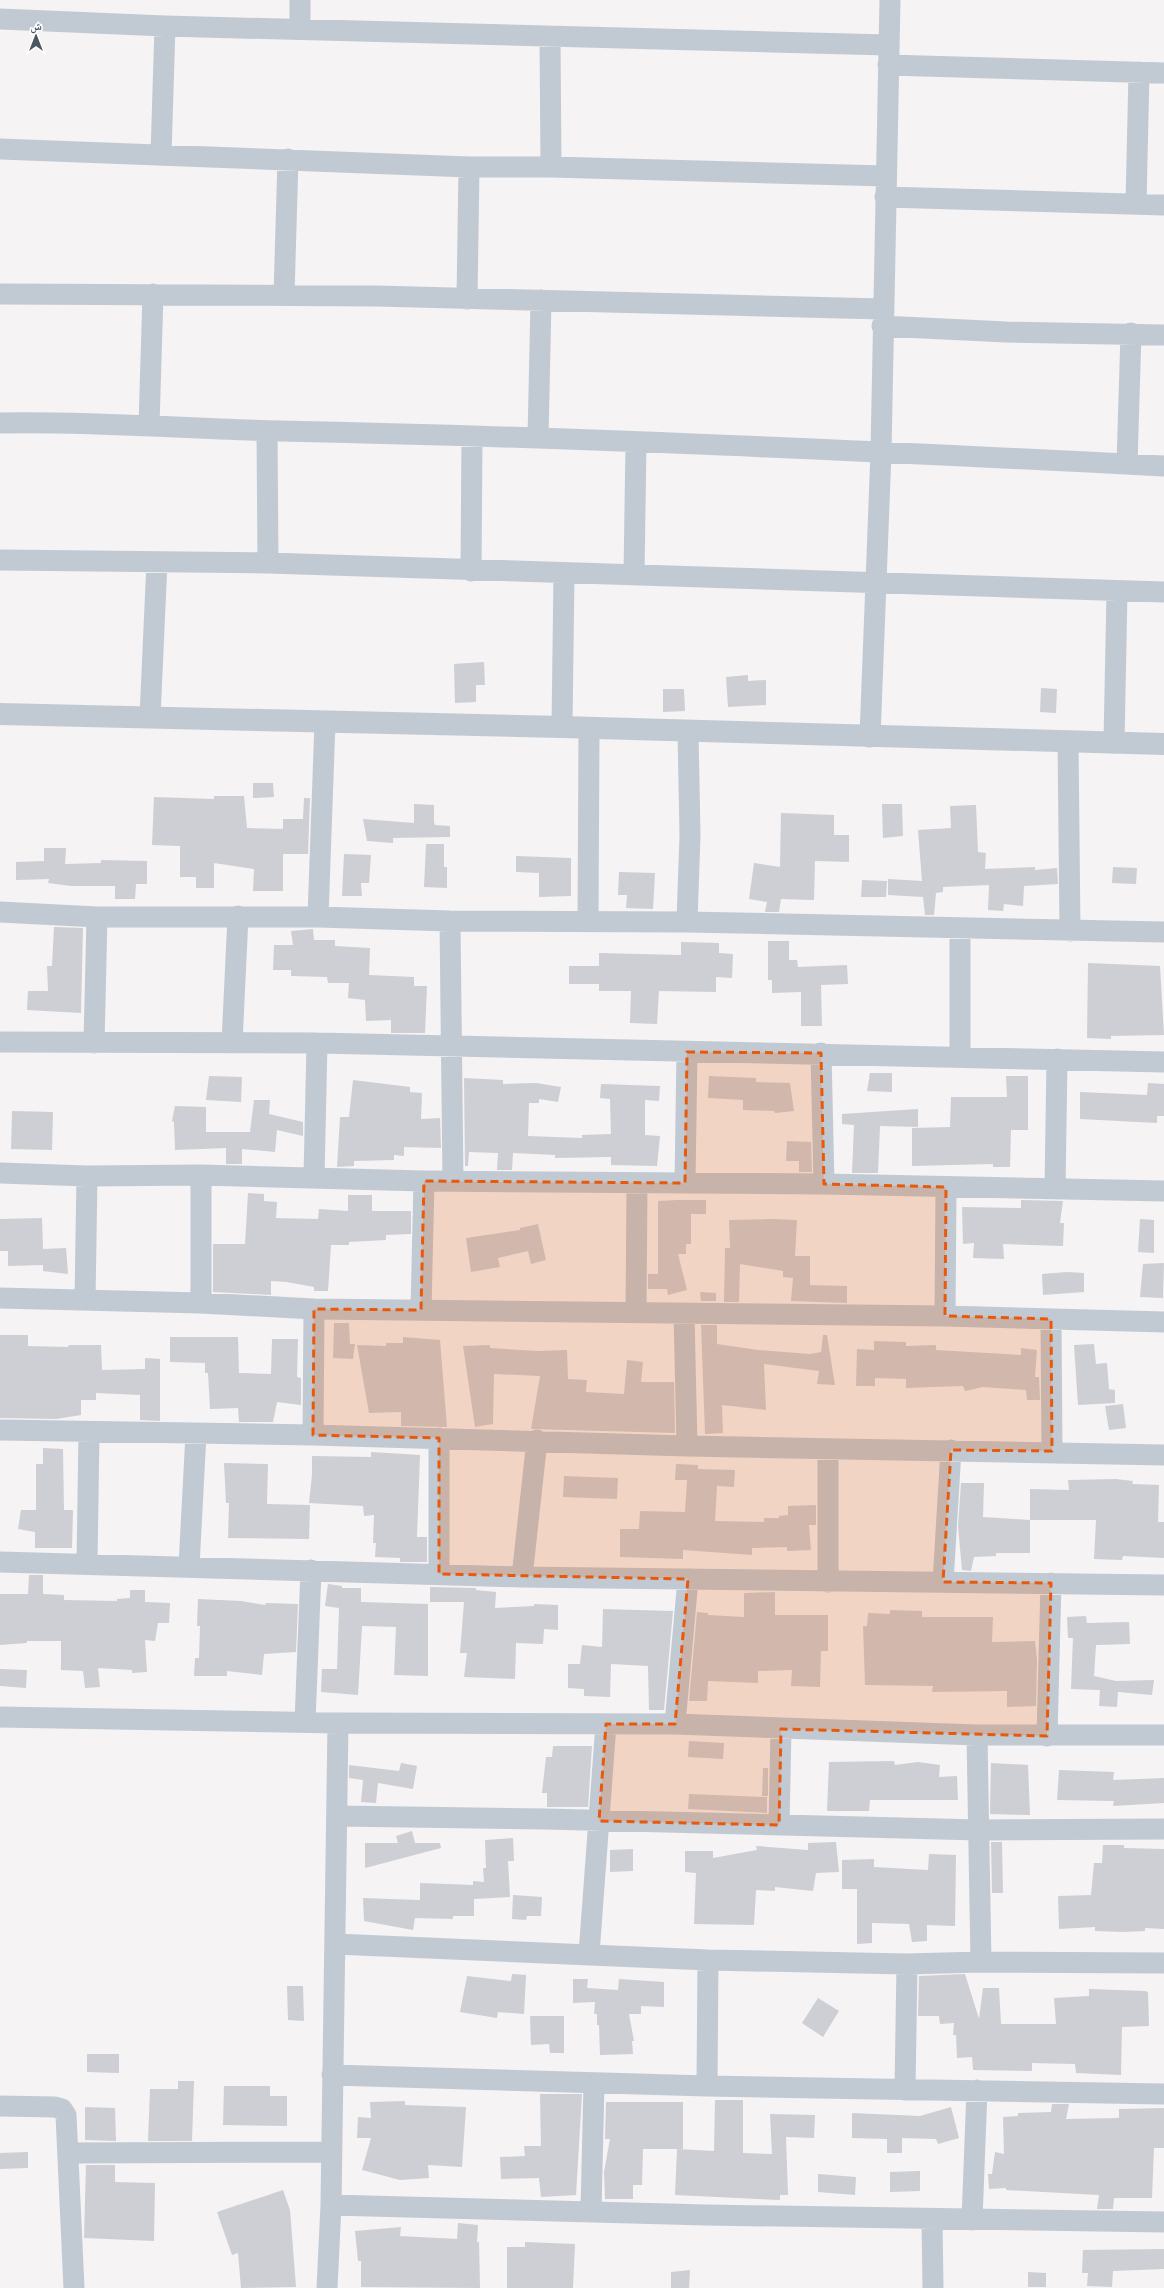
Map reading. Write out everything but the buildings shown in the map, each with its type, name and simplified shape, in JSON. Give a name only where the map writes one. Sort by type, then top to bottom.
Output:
[{"type":"street","points":[[300,0],[300,29]]},
{"type":"street","points":[[870,737],[881,452],[882,317],[890,0]]},
{"type":"street","points":[[0,19],[165,26],[550,37],[888,55],[1164,73]]},
{"type":"street","points":[[161,155],[165,26]]},
{"type":"street","points":[[550,37],[550,167]]},
{"type":"street","points":[[1136,204],[1139,72]]},
{"type":"street","points":[[0,149],[469,167],[550,167],[886,176]]},
{"type":"street","points":[[284,295],[288,159]]},
{"type":"street","points":[[467,299],[469,167]]},
{"type":"street","points":[[885,197],[1164,205]]},
{"type":"street","points":[[0,294],[284,295],[540,300],[882,317],[1006,332],[1131,333],[1164,335]]},
{"type":"street","points":[[149,425],[153,294]]},
{"type":"street","points":[[538,438],[540,300]]},
{"type":"street","points":[[1127,464],[1131,333]]},
{"type":"street","points":[[0,423],[149,425],[267,431],[538,438],[881,452],[1164,466]]},
{"type":"street","points":[[267,431],[268,563]]},
{"type":"street","points":[[471,571],[472,436]]},
{"type":"street","points":[[634,575],[636,443]]},
{"type":"street","points":[[0,560],[268,563],[471,571],[877,582],[1164,592]]},
{"type":"street","points":[[150,717],[157,562]]},
{"type":"street","points":[[562,727],[564,574]]},
{"type":"street","points":[[1114,743],[1117,591]]},
{"type":"street","points":[[0,714],[562,727],[688,732],[1164,744]]},
{"type":"street","points":[[318,917],[325,722]]},
{"type":"street","points":[[588,922],[589,728]]},
{"type":"street","points":[[687,922],[690,835],[688,732]]},
{"type":"street","points":[[1068,741],[1070,931]]},
{"type":"street","points":[[0,912],[97,917],[238,916],[450,921],[687,922],[960,929],[1164,932]]},
{"type":"street","points":[[232,1043],[238,916]]},
{"type":"street","points":[[94,1043],[97,917]]},
{"type":"street","points":[[450,921],[453,1181]]},
{"type":"street","points":[[960,929],[960,1056]]},
{"type":"street","points":[[0,1042],[317,1043],[687,1052],[960,1056],[1164,1062]]},
{"type":"street","points":[[314,1178],[317,1043]]},
{"type":"street","points":[[685,1183],[687,1052]]},
{"type":"street","points":[[821,1053],[824,1184]]},
{"type":"street","points":[[1055,1189],[1057,1059]]},
{"type":"street","points":[[0,1173],[87,1176],[202,1175],[424,1181],[824,1184],[1164,1191]]},
{"type":"street","points":[[201,1303],[202,1175]]},
{"type":"street","points":[[84,1300],[87,1176]]},
{"type":"street","points":[[421,1310],[424,1181]]},
{"type":"street","points":[[636,1313],[637,1183]]},
{"type":"street","points":[[944,1316],[946,1187]]},
{"type":"street","points":[[0,1298],[201,1303],[314,1309],[944,1316],[1164,1322]]},
{"type":"street","points":[[313,1435],[314,1309]]},
{"type":"street","points":[[684,1313],[687,1446]]},
{"type":"street","points":[[1051,1319],[1052,1452]]},
{"type":"street","points":[[0,1430],[313,1435],[538,1440],[687,1446],[1164,1455]]},
{"type":"street","points":[[87,1563],[89,1432]]},
{"type":"street","points":[[189,1566],[196,1434]]},
{"type":"street","points":[[439,1438],[439,1574]]},
{"type":"street","points":[[522,1577],[538,1440]]},
{"type":"street","points":[[828,1449],[828,1582]]},
{"type":"street","points":[[943,1582],[951,1450]]},
{"type":"street","points":[[0,1562],[87,1563],[522,1577],[828,1582],[1164,1584]]},
{"type":"street","points":[[305,1722],[311,1570]]},
{"type":"street","points":[[675,1724],[688,1579]]},
{"type":"street","points":[[1048,1736],[1051,1584]]},
{"type":"street","points":[[0,1717],[338,1723],[675,1724],[977,1735],[1048,1736],[1164,1734]]},
{"type":"street","points":[[327,2288],[331,2205],[332,2075],[336,1944],[338,1723]]},
{"type":"street","points":[[589,1954],[606,1724]]},
{"type":"street","points":[[779,1825],[781,1729]]},
{"type":"street","points":[[977,1735],[980,1830],[981,1962]]},
{"type":"street","points":[[337,1816],[599,1820],[980,1830],[1164,1829]]},
{"type":"street","points":[[336,1944],[708,1960],[906,1964],[981,1962],[1164,1963]]},
{"type":"street","points":[[707,2086],[708,1960]]},
{"type":"street","points":[[905,2090],[906,1964]]},
{"type":"street","points":[[332,2075],[707,2086],[1164,2094]]},
{"type":"street","points":[[591,2212],[594,2083]]},
{"type":"street","points":[[972,2220],[977,2090]]},
{"type":"street","points":[[0,2106],[62,2109],[66,2115],[68,2122],[74,2288]]},
{"type":"street","points":[[69,2153],[331,2152]]},
{"type":"street","points":[[331,2205],[932,2220],[1164,2222]]},
{"type":"street","points":[[932,2220],[933,2288]]},
{"type":"highlighted area","points":[[687,1052],[821,1053],[824,1184],[946,1187],[945,1316],[1051,1319],[1052,1451],[951,1450],[943,1582],[1051,1583],[1047,1736],[781,1729],[779,1825],[599,1821],[606,1724],[675,1724],[688,1579],[439,1574],[439,1438],[313,1435],[314,1309],[421,1310],[424,1181],[685,1183]]}]
